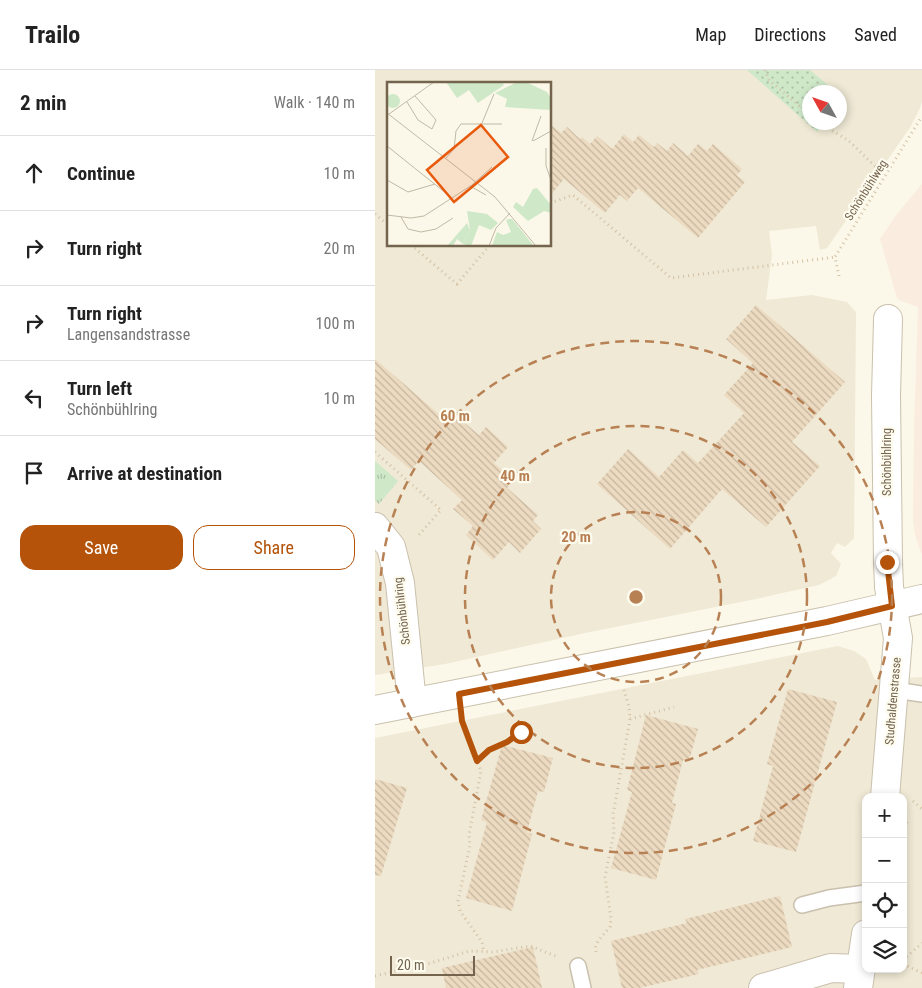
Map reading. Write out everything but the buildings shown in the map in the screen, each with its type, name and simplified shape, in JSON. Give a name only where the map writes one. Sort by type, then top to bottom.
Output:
[{"type":"street","name":"Schönbühlring","points":[[888,319],[886,396],[887,562],[892,606]]},
{"type":"street","name":"Schönbühlring","points":[[375,527],[391,547],[400,583],[412,702]]},
{"type":"street","points":[[375,710],[827,622],[922,599]]},
{"type":"street","name":"Studhaldenstrasse","points":[[892,606],[898,638],[895,690],[898,793]]},
{"type":"street","points":[[763,988],[831,968],[859,978],[862,959]]},
{"type":"lane","points":[[895,690],[922,694]]},
{"type":"lane","points":[[802,905],[829,898],[862,894]]},
{"type":"lane","points":[[577,966],[583,988]]},
{"type":"path","points":[[765,70],[769,80],[802,108]]},
{"type":"path","name":"Schönbühlweg","points":[[835,257],[922,116]]},
{"type":"path","points":[[829,130],[849,141],[885,176]]},
{"type":"path","points":[[551,202],[573,195],[671,278],[835,257],[839,276]]},
{"type":"path","points":[[375,214],[387,224]]},
{"type":"path","points":[[412,246],[457,284],[489,246]]},
{"type":"path","points":[[375,452],[441,510],[415,539]]},
{"type":"path","points":[[375,976],[431,963],[469,951],[484,952],[535,946],[577,966],[598,960],[595,948],[610,926],[611,919],[605,876],[614,832],[613,815],[630,719],[629,707],[615,663]]},
{"type":"path","points":[[459,694],[462,721],[481,771],[469,835],[470,846],[458,901],[460,911],[482,942],[484,952]]},
{"type":"path","points":[[630,719],[674,707]]},
{"type":"path","points":[[477,761],[489,750],[507,742],[521,732]]},
{"type":"path","points":[[907,802],[922,809]]},
{"type":"path","points":[[907,957],[922,944]]},
{"type":"path","points":[[907,966],[922,973]]},
{"type":"shaded area","points":[[375,70],[922,70],[922,101],[911,126],[827,248],[820,250],[816,226],[769,231],[772,255],[766,300],[812,295],[847,302],[856,312],[854,538],[845,547],[837,543],[831,553],[841,564],[836,576],[819,585],[445,664],[375,675]]},
{"type":"shaded area","points":[[922,184],[922,555],[915,535],[913,520],[918,307],[897,298],[880,239],[897,214]]},
{"type":"shaded area","points":[[838,646],[854,651],[866,659],[875,680],[922,677],[922,988],[375,988],[375,738]]},
{"type":"green space","points":[[747,70],[810,70],[828,85],[802,85],[802,119]]},
{"type":"green space","points":[[375,461],[398,481],[379,504],[375,501]]},
{"type":"route","points":[[521,732],[507,742],[489,750],[477,761],[462,721],[459,694],[827,622],[892,606],[887,562]]}]
